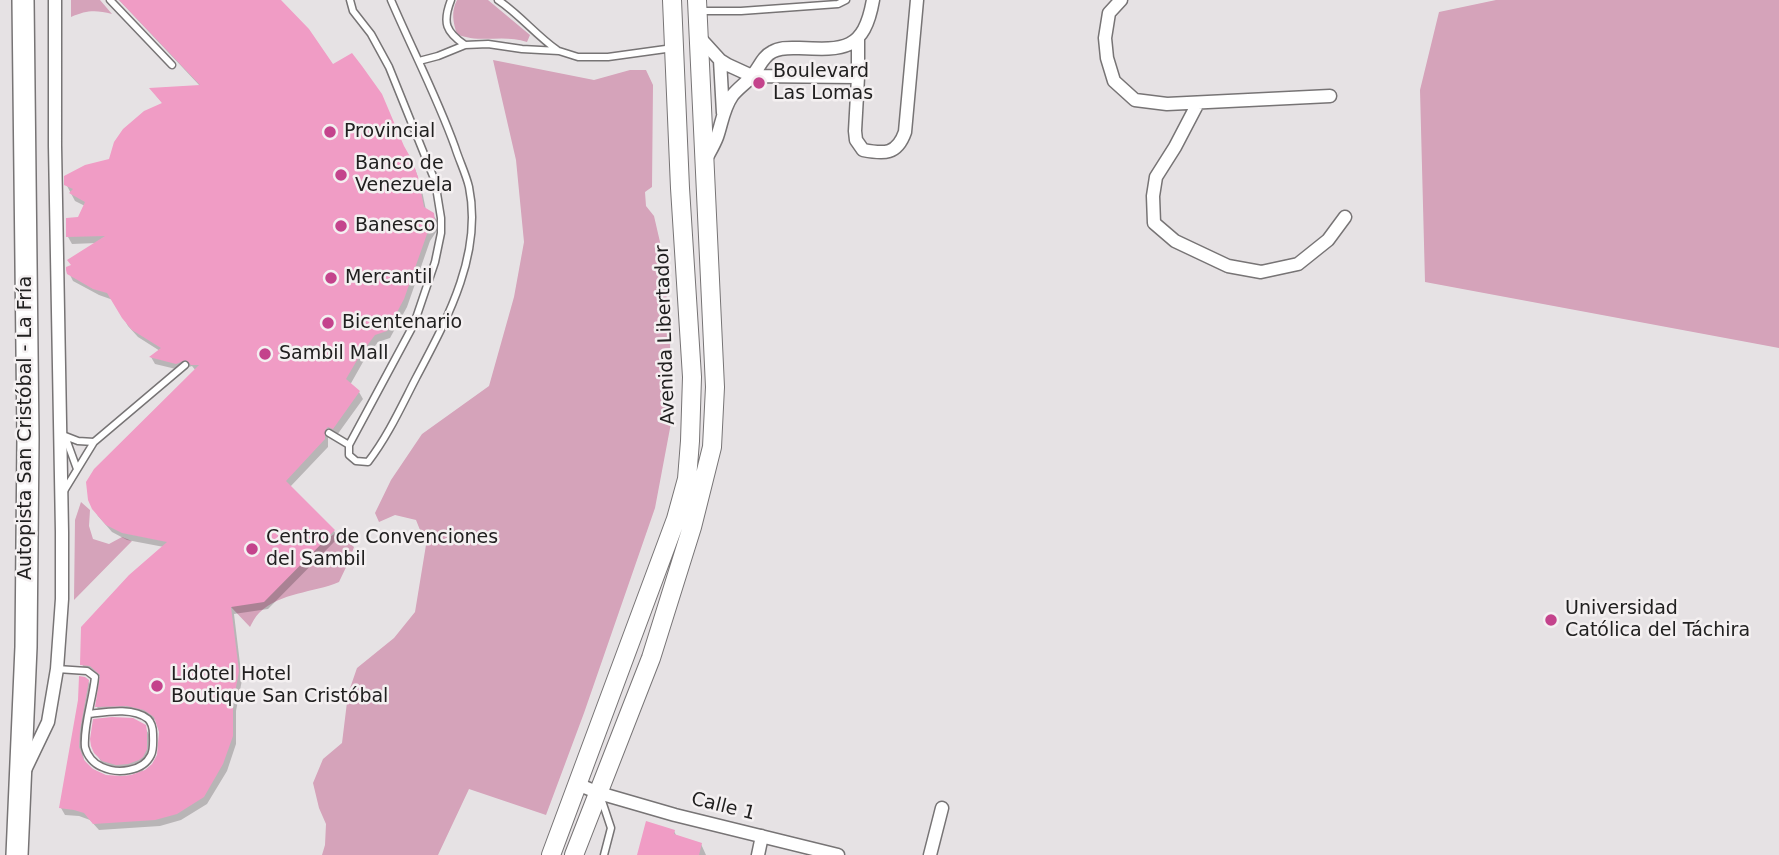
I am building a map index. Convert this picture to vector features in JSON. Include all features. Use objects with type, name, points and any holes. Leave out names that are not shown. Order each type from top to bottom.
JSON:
[{"type":"highway","name":"Autopista San Cristóbal - La Fría","points":[[17,855],[26,647],[29,438],[23,0]]},
{"type":"main road","name":"Avenida Libertador","points":[[551,855],[676,519],[687,480],[692,377],[672,0]]},
{"type":"main road","points":[[574,855],[651,658],[692,527],[712,447],[715,387],[698,6]]},
{"type":"street","points":[[21,780],[48,722],[57,669],[62,599],[55,0]]},
{"type":"street","points":[[705,162],[732,96],[766,57],[773,51],[786,48],[830,49],[846,45],[858,38],[870,20],[873,0]]},
{"type":"street","points":[[858,38],[856,141],[863,150],[886,153],[896,148],[905,132],[917,0]]},
{"type":"street","points":[[1121,0],[1110,13],[1105,38],[1107,58],[1114,81],[1135,100],[1167,104],[1330,96]]},
{"type":"street","points":[[700,38],[720,60],[752,76],[858,78]]},
{"type":"street","points":[[720,60],[723,113]]},
{"type":"street","points":[[1198,103],[1156,177],[1153,196],[1154,223],[1175,241],[1228,266],[1261,272],[1298,264],[1328,240],[1345,217]]},
{"type":"street","name":"Calle 1","points":[[577,785],[675,814],[838,855]]},
{"type":"street","points":[[930,855],[942,808]]},
{"type":"street","points":[[758,855],[762,836]]},
{"type":"lane","points":[[110,0],[172,65]]},
{"type":"lane","points":[[350,0],[353,11],[372,34],[395,80],[435,181],[442,218],[435,262],[414,324],[349,445],[349,454],[356,461],[368,462],[382,445],[441,332],[461,284],[470,240],[468,187],[444,119],[391,0]]},
{"type":"lane","points":[[451,0],[447,12],[447,28],[452,36],[465,45]]},
{"type":"lane","points":[[498,0],[559,51]]},
{"type":"lane","points":[[698,6],[741,11],[838,4],[846,0]]},
{"type":"lane","points":[[419,61],[465,45],[488,44],[559,51],[578,57],[608,57],[675,48]]},
{"type":"lane","points":[[62,495],[94,442],[185,365]]},
{"type":"lane","points":[[330,433],[349,445]]},
{"type":"lane","points":[[62,435],[78,441],[94,442]]},
{"type":"lane","points":[[62,435],[77,469]]},
{"type":"lane","points":[[57,669],[87,671],[95,677],[86,730],[85,750],[93,761],[104,768],[126,771],[140,766],[151,756],[153,728],[149,719],[120,712],[89,714]]},
{"type":"lane","points":[[599,793],[611,828],[604,855]]},
{"type":"shaded area","points":[[71,0],[100,0],[112,14],[91,11],[71,17]]},
{"type":"shaded area","points":[[457,0],[488,0],[530,35],[527,42],[457,34],[453,17]]},
{"type":"shaded area","points":[[1496,0],[1779,0],[1779,348],[1425,282],[1420,90],[1439,12]]},
{"type":"shaded area","points":[[493,60],[594,80],[630,70],[646,70],[653,85],[652,187],[645,192],[646,206],[654,216],[663,255],[670,336],[671,423],[655,508],[546,815],[469,789],[438,855],[322,855],[326,824],[313,783],[323,759],[342,743],[348,694],[357,668],[394,638],[415,612],[426,545],[416,520],[395,515],[379,522],[375,513],[391,480],[422,434],[489,386],[514,297],[524,242],[516,160]]},
{"type":"shaded area","points":[[81,502],[90,510],[89,526],[93,539],[109,544],[122,537],[132,541],[74,600],[75,520]]},
{"type":"shaded area","points":[[337,532],[354,547],[339,582],[277,601],[259,613],[250,627],[231,607]]},
{"type":"building","points":[[119,0],[281,0],[309,29],[333,64],[352,53],[382,94],[412,160],[424,207],[434,213],[435,221],[427,234],[404,299],[387,331],[375,335],[346,379],[360,391],[333,429],[328,427],[325,430],[325,439],[286,481],[335,530],[264,602],[231,607],[239,671],[233,703],[233,736],[223,764],[204,797],[177,814],[155,820],[93,824],[84,813],[59,808],[78,700],[79,676],[89,680],[79,747],[84,760],[93,769],[106,775],[122,776],[145,770],[157,755],[159,732],[154,717],[144,710],[127,706],[95,707],[100,675],[90,666],[80,665],[81,627],[129,575],[167,542],[122,533],[106,525],[92,509],[86,482],[94,469],[199,365],[191,365],[186,360],[176,364],[149,357],[161,348],[132,330],[107,293],[93,289],[67,274],[66,270],[66,267],[71,265],[67,260],[105,236],[66,237],[66,218],[78,217],[85,202],[69,193],[73,189],[64,185],[64,176],[85,165],[109,159],[114,142],[123,129],[144,111],[162,103],[149,88],[200,85]]},
{"type":"building","points":[[133,718],[146,725],[147,749],[139,760],[116,765],[102,761],[94,753],[90,739],[93,719]]},
{"type":"building","points":[[646,821],[675,830],[674,834],[702,843],[699,855],[637,855]]},
{"type":"place","name":"Boulevard Las Lomas","points":[[759,83]]},
{"type":"place","name":"Provincial","points":[[330,132]]},
{"type":"place","name":"Banco de Venezuela","points":[[341,175]]},
{"type":"place","name":"Banesco","points":[[341,226]]},
{"type":"place","name":"Mercantil","points":[[331,278]]},
{"type":"place","name":"Bicentenario","points":[[328,323]]},
{"type":"place","name":"Sambil Mall","points":[[265,354]]},
{"type":"place","name":"Centro de Convenciones del Sambil","points":[[252,549]]},
{"type":"place","name":"Universidad Católica del Táchira","points":[[1551,620]]},
{"type":"place","name":"Lidotel Hotel Boutique San Cristóbal","points":[[157,686]]}]
